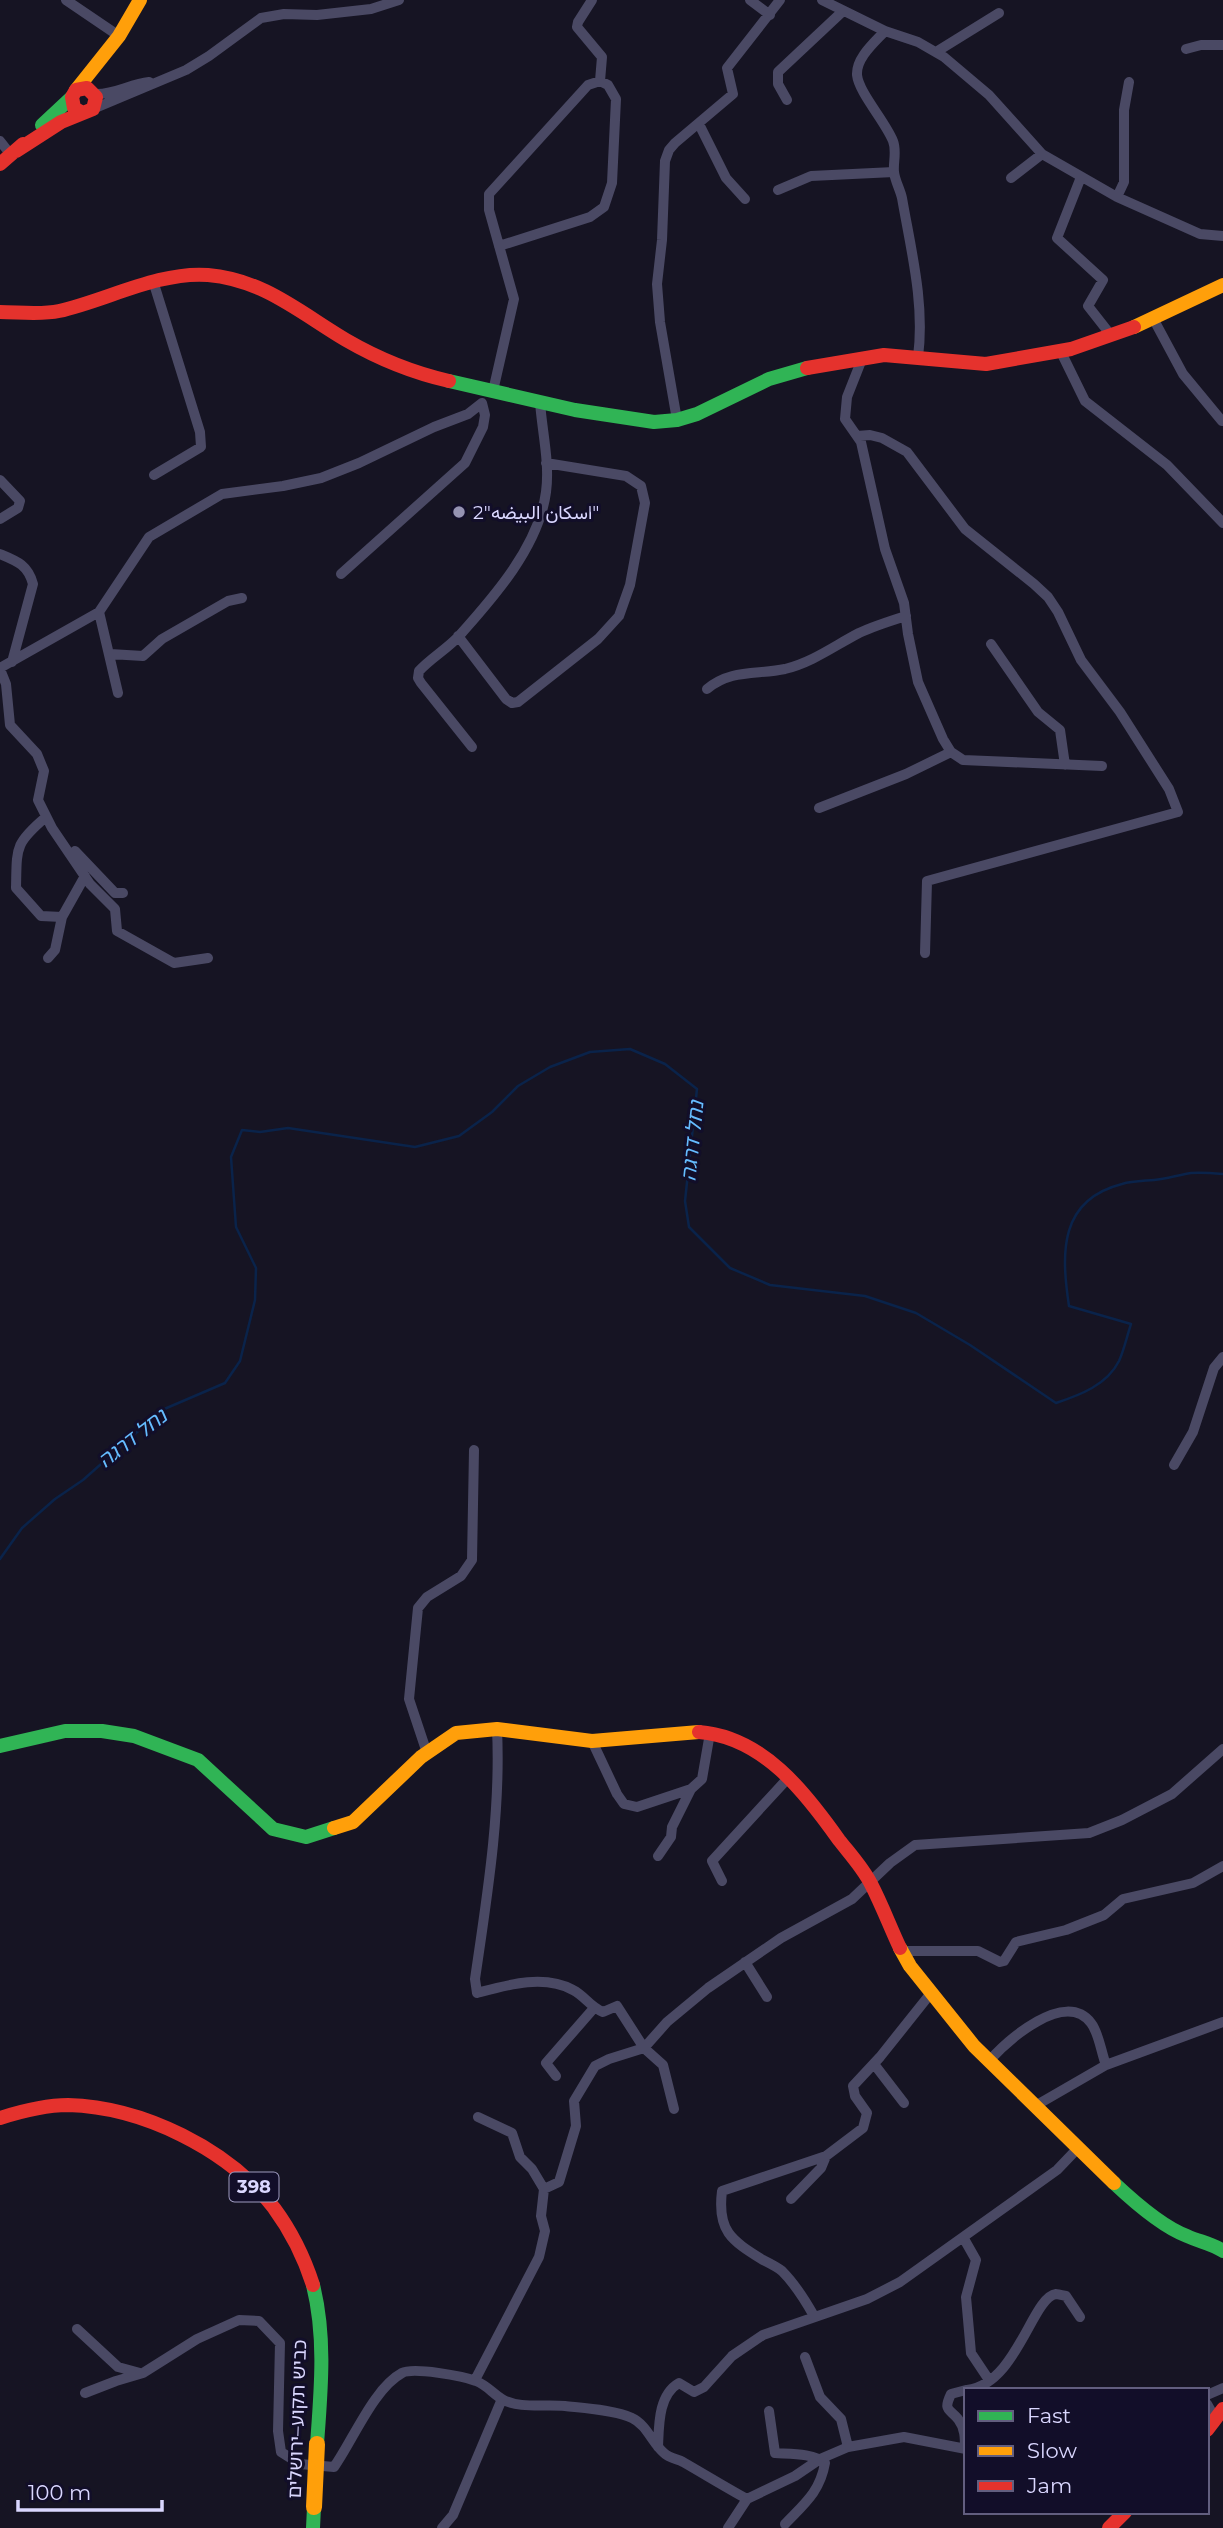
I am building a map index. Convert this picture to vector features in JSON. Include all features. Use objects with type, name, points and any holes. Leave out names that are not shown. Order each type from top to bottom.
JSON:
[{"type":"street","points":[[66,0],[119,36]]},
{"type":"street","points":[[0,141],[9,156],[85,99],[140,0]]},
{"type":"street","points":[[85,99],[139,90],[186,70],[261,18],[284,14],[317,15],[371,9],[399,0]]},
{"type":"street","points":[[592,0],[577,27],[603,57],[604,66],[600,80]]},
{"type":"street","points":[[750,0],[770,15]]},
{"type":"street","points":[[677,421],[660,322],[657,284],[662,240],[665,161],[675,143],[733,94],[727,68],[780,0]]},
{"type":"street","points":[[822,0],[885,32],[918,42],[936,52],[989,94],[1042,154],[1117,197],[1200,234],[1223,236]]},
{"type":"street","points":[[787,100],[778,84],[778,72],[843,11]]},
{"type":"street","points":[[936,52],[999,13]]},
{"type":"street","points":[[885,32],[858,65],[857,75],[860,86],[874,105],[894,143],[894,172],[901,194],[919,306],[921,331],[918,357]]},
{"type":"street","points":[[1186,48],[1223,45]]},
{"type":"street","points":[[494,391],[514,299],[488,198],[491,191],[588,85],[600,80]]},
{"type":"street","points":[[499,246],[590,216],[604,206],[612,183],[616,99],[608,85],[600,80]]},
{"type":"street","points":[[1117,197],[1124,182],[1124,110],[1129,82]]},
{"type":"street","points":[[699,124],[726,178],[745,200]]},
{"type":"street","points":[[1011,178],[1042,154]]},
{"type":"street","points":[[778,190],[811,176],[894,172]]},
{"type":"street","points":[[1082,177],[1057,238],[1103,281],[1088,306],[1110,334]]},
{"type":"street","points":[[0,312],[57,312],[110,293],[189,274],[236,280],[269,291],[317,323],[385,359],[444,382],[630,420],[677,421],[790,371],[901,355],[986,364],[1071,349],[1154,320],[1223,285]]},
{"type":"street","points":[[153,284],[200,432],[201,447],[154,475]]},
{"type":"street","points":[[1154,320],[1183,374],[1222,421]]},
{"type":"street","points":[[1060,351],[1085,401],[1167,465],[1223,523]]},
{"type":"street","points":[[862,359],[845,408],[848,426],[857,436],[863,451],[885,549],[900,590],[918,682],[935,724],[951,752],[963,760],[1102,766]]},
{"type":"street","points":[[472,747],[418,678],[419,671],[458,636],[514,567],[536,531],[547,492],[540,402]]},
{"type":"street","points":[[208,958],[174,963],[117,931],[115,909],[85,876],[52,828],[38,800],[44,771],[37,754],[10,725],[6,684],[0,668],[99,612],[149,537],[222,494],[321,478],[468,414],[482,403],[485,415],[483,427],[465,463],[341,574]]},
{"type":"street","points":[[857,436],[882,438],[907,452],[965,529],[1048,597],[1082,660],[1120,712],[1169,789],[1178,812],[927,881],[925,953]]},
{"type":"street","points":[[458,636],[506,699],[512,703],[518,702],[598,639],[619,616],[631,586],[645,503],[641,486],[626,476],[546,463]]},
{"type":"street","points":[[0,480],[20,501],[18,508],[0,519]]},
{"type":"street","points":[[0,554],[20,563],[30,572],[33,584],[12,662]]},
{"type":"street","points":[[110,654],[143,656],[162,639],[228,601],[242,598]]},
{"type":"street","points":[[99,612],[118,693]]},
{"type":"street","points":[[707,689],[725,677],[799,665],[829,652],[862,632],[906,616]]},
{"type":"street","points":[[991,644],[1038,712],[1060,730],[1065,765]]},
{"type":"street","points":[[819,808],[906,774],[951,752]]},
{"type":"street","points":[[47,817],[26,833],[21,842],[16,854],[16,888],[41,916],[62,917]]},
{"type":"street","points":[[52,828],[64,833],[79,857],[109,888],[116,894],[123,893]]},
{"type":"street","points":[[48,958],[55,950],[62,917],[85,876]]},
{"type":"street","points":[[1174,1465],[1193,1432],[1214,1368],[1223,1357]]},
{"type":"street","points":[[427,1753],[409,1699],[418,1608],[427,1597],[461,1576],[472,1560],[474,1450]]},
{"type":"street","points":[[497,1729],[494,1846],[475,1979],[477,1993],[516,1982],[562,1984],[581,1994],[593,2008],[603,2012],[617,2006],[644,2048],[663,2065],[674,2109]]},
{"type":"street","points":[[0,1746],[65,1731],[134,1735],[198,1760],[273,1829],[306,1837],[353,1822],[427,1753],[456,1733],[497,1729],[592,1741],[693,1731],[710,1732],[741,1742],[789,1777],[830,1827],[870,1882],[901,1951],[974,2046],[1134,2202],[1185,2236],[1213,2244],[1223,2251]]},
{"type":"street","points":[[658,1856],[671,1837],[672,1827],[691,1789],[702,1779],[710,1732]]},
{"type":"street","points":[[592,1741],[624,1804],[637,1807],[691,1789]]},
{"type":"street","points":[[544,2189],[559,2182],[576,2126],[574,2101],[595,2066],[644,2048],[667,2022],[708,1988],[790,1933],[852,1899],[905,1852],[922,1843],[1062,1837],[1089,1833],[1122,1820],[1172,1794],[1223,1749]]},
{"type":"street","points":[[722,1881],[712,1861],[789,1777]]},
{"type":"street","points":[[901,1951],[978,1951],[1000,1962],[1004,1961],[1016,1942],[1066,1930],[1104,1915],[1123,1899],[1193,1883],[1223,1866]]},
{"type":"street","points":[[745,1962],[768,1997]]},
{"type":"street","points":[[814,2316],[806,2301],[781,2270],[735,2241],[720,2217],[722,2191],[826,2156],[863,2128],[867,2113],[855,2096],[853,2086],[931,1993]]},
{"type":"street","points":[[556,2076],[546,2063],[593,2008]]},
{"type":"street","points":[[989,2061],[1017,2033],[1059,2012],[1072,2010],[1081,2013],[1093,2025],[1106,2065]]},
{"type":"street","points":[[1035,2106],[1106,2065],[1223,2022]]},
{"type":"street","points":[[874,2064],[904,2103]]},
{"type":"street","name":"כביש תקוע–ירושלים","points":[[0,2118],[67,2105],[111,2110],[149,2122],[198,2145],[233,2167],[266,2199],[293,2238],[313,2286],[323,2341],[313,2528]]},
{"type":"street","points":[[475,2380],[539,2257],[545,2231],[541,2216],[544,2189],[532,2169],[520,2157],[512,2133],[498,2124],[478,2117]]},
{"type":"street","points":[[658,2447],[664,2398],[673,2387],[679,2383],[694,2392],[704,2387],[732,2356],[762,2336],[867,2299],[900,2282],[1057,2170],[1077,2148]]},
{"type":"street","points":[[791,2199],[821,2168],[826,2156]]},
{"type":"street","points":[[963,2237],[976,2260],[966,2297],[971,2353],[989,2380]]},
{"type":"street","points":[[980,2388],[1007,2364],[1048,2297],[1056,2294],[1066,2296],[1080,2317]]},
{"type":"street","points":[[85,2393],[143,2373],[197,2339],[239,2320],[259,2321],[280,2343],[278,2431],[281,2452],[300,2465],[334,2467],[373,2403],[403,2372],[416,2371],[475,2380],[492,2389],[502,2399],[533,2406],[564,2406],[611,2411],[629,2416],[639,2422],[665,2455],[681,2461],[747,2499]]},
{"type":"street","points":[[77,2329],[118,2367],[143,2373]]},
{"type":"street","points":[[805,2357],[820,2397],[841,2419],[848,2447]]},
{"type":"street","points":[[964,2391],[951,2394],[946,2403],[948,2412],[958,2419],[964,2433]]},
{"type":"street","points":[[442,2528],[453,2515],[502,2399]]},
{"type":"street","points":[[1209,2409],[1215,2430]]},
{"type":"street","points":[[1215,2430],[1223,2409]]},
{"type":"street","points":[[769,2411],[775,2453],[820,2459],[825,2463],[822,2480],[810,2498],[785,2524]]},
{"type":"street","points":[[728,2528],[747,2499],[795,2476],[820,2459],[848,2447],[904,2437],[964,2449]]},
{"type":"street","points":[[1109,2528],[1123,2514]]},
{"type":"waterway","name":"נחל דרגה","points":[[0,1559],[22,1528],[55,1499],[83,1480],[162,1410],[225,1383],[240,1361],[255,1300],[256,1268],[236,1227],[231,1157],[242,1130],[260,1132],[288,1128],[415,1147],[459,1136],[492,1112],[518,1086],[550,1067],[590,1052],[630,1049],[665,1064],[697,1089],[685,1201],[689,1227],[730,1268],[770,1285],[865,1296],[916,1313],[970,1345],[1056,1403],[1083,1393],[1107,1377],[1119,1361],[1131,1324],[1069,1306],[1066,1248],[1075,1216],[1086,1202],[1101,1192],[1122,1184],[1191,1173],[1223,1174]]},
{"type":"traffic: fast","points":[[42,125],[72,97]]},
{"type":"traffic: fast","points":[[449,381],[575,410],[654,422],[677,420],[697,414],[769,379],[807,368]]},
{"type":"traffic: fast","points":[[0,1746],[65,1731],[102,1731],[134,1736],[198,1760],[273,1829],[306,1837],[334,1828]]},
{"type":"traffic: fast","points":[[1114,2183],[1158,2220],[1178,2232],[1223,2251]]},
{"type":"traffic: fast","points":[[313,2285],[321,2344],[317,2444]]},
{"type":"traffic: fast","points":[[313,2528],[314,2507]]},
{"type":"traffic: slow","points":[[76,90],[119,36],[140,0]]},
{"type":"traffic: slow","points":[[1134,327],[1223,285]]},
{"type":"traffic: slow","points":[[334,1828],[353,1822],[421,1757],[456,1733],[497,1729],[592,1741],[699,1732]]},
{"type":"traffic: slow","points":[[900,1948],[910,1966],[974,2046],[1114,2183]]},
{"type":"traffic: slow","points":[[314,2507],[317,2444]]},
{"type":"traffic: jam","points":[[16,151],[61,122],[93,109],[96,97],[87,88],[76,90],[72,97],[74,108],[81,112]]},
{"type":"traffic: jam","points":[[0,164],[23,144]]},
{"type":"traffic: jam","points":[[0,312],[59,311],[151,282],[189,275],[228,278],[264,290],[370,353],[449,381]]},
{"type":"traffic: jam","points":[[807,368],[884,355],[986,364],[1071,349],[1134,327]]},
{"type":"traffic: jam","points":[[699,1732],[722,1736],[743,1744],[762,1756],[797,1786],[864,1872],[900,1948]]},
{"type":"traffic: jam","points":[[0,2118],[51,2106],[68,2105],[125,2114],[182,2135],[233,2167],[274,2208],[306,2264],[313,2285]]},
{"type":"traffic: jam","points":[[1209,2427],[1223,2409]]},
{"type":"traffic: jam","points":[[1109,2528],[1123,2514]]},
{"type":"place","name":"اسكان البيضه\"2\"","points":[[459,512]]}]
